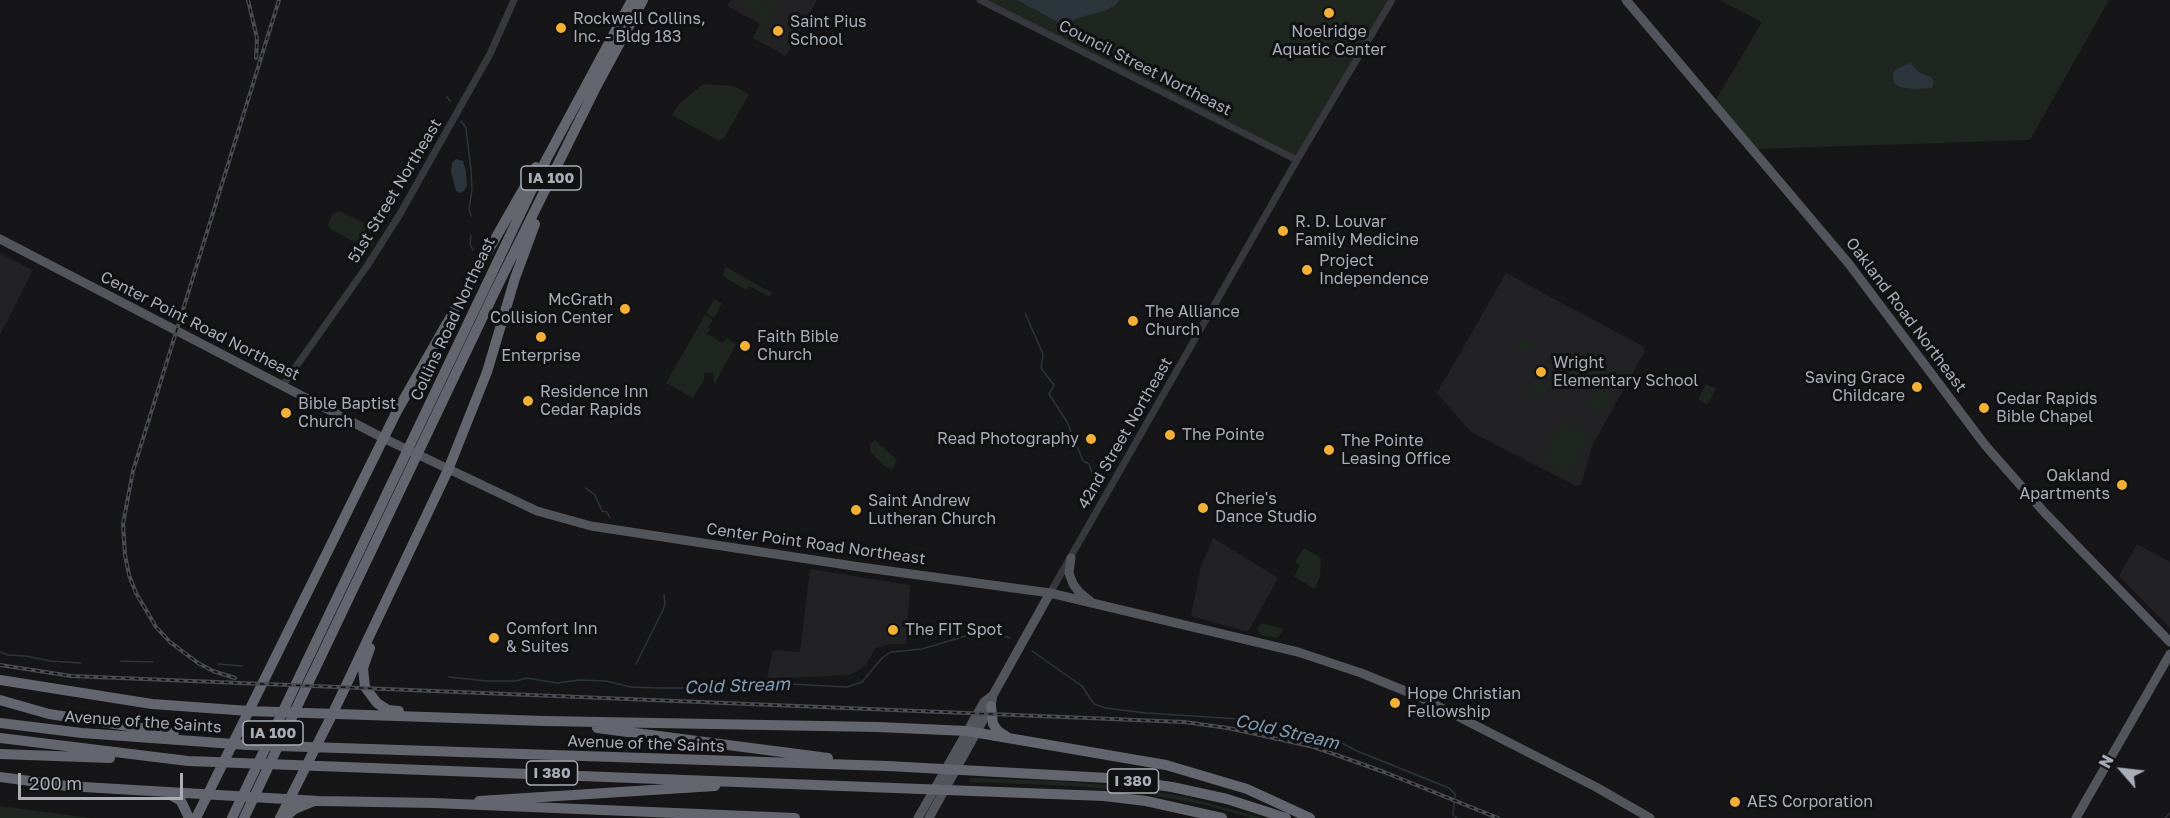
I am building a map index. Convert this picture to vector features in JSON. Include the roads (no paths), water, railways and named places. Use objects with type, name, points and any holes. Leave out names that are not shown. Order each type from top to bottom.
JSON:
[{"type":"highway","name":"Collins Road Northeast","points":[[239,816],[402,476],[567,119],[632,0]]},
{"type":"highway","name":"Collins Road Northeast","points":[[420,436],[596,87],[643,0]]},
{"type":"highway","points":[[280,818],[337,704],[358,668],[448,470],[487,372],[515,278],[532,231],[596,87]]},
{"type":"highway","points":[[196,818],[243,722],[248,705],[264,681],[397,411],[549,143],[567,119]]},
{"type":"highway","points":[[358,668],[365,687],[377,703],[388,710],[440,717]]},
{"type":"highway","points":[[0,680],[152,704],[227,709],[248,705],[332,715],[971,731],[1120,756],[1189,771],[1247,789],[1310,818]]},
{"type":"highway","points":[[0,700],[49,714],[155,731],[217,738],[248,745]]},
{"type":"highway","points":[[992,700],[992,719],[996,728],[1010,738]]},
{"type":"highway","points":[[544,721],[888,766]]},
{"type":"highway","name":"Avenue of the Saints","points":[[0,723],[82,733],[248,745],[888,766],[1108,778],[1154,783],[1227,799],[1286,818]]},
{"type":"highway","name":"Avenue of the Saints","points":[[0,738],[188,761],[1104,796],[1146,801],[1222,818]]},
{"type":"highway","points":[[0,754],[188,761]]},
{"type":"highway","points":[[0,777],[67,786],[148,791],[211,789],[319,801],[434,803],[795,818]]},
{"type":"highway","points":[[434,803],[767,783]]},
{"type":"highway","points":[[148,791],[177,798],[185,805],[189,818]]},
{"type":"highway","points":[[284,818],[295,809],[319,801]]},
{"type":"main road","name":"Oakland Road Northeast","points":[[1626,0],[1849,264],[1985,445],[2044,512],[2170,642]]},
{"type":"main road","name":"Center Point Road Northeast","points":[[0,239],[383,438],[528,508],[576,523],[860,567],[1050,593],[1298,652],[1399,687],[1542,759],[1650,818]]},
{"type":"main road","points":[[1071,558],[1069,573],[1073,584],[1092,603]]},
{"type":"main road","name":"42nd Street Northeast","points":[[918,818],[992,700],[1050,593]]},
{"type":"main road","points":[[2076,818],[2170,654]]},
{"type":"main road","name":"42nd Street Northeast","points":[[929,818],[971,731]]},
{"type":"street","name":"51st Street Northeast","points":[[283,385],[367,266],[400,214],[490,54],[514,0]]},
{"type":"street","name":"Council Street Northeast","points":[[980,0],[1297,160]]},
{"type":"street","name":"42nd Street Northeast","points":[[1050,593],[1297,160],[1392,0]]},
{"type":"waterway","points":[[447,97],[450,101]]},
{"type":"waterway","points":[[461,121],[466,128],[471,170],[472,190],[469,209],[471,216]]},
{"type":"waterway","points":[[471,235],[470,244],[473,250]]},
{"type":"waterway","points":[[1025,313],[1043,354],[1041,368],[1054,385],[1049,394],[1067,422],[1083,461],[1089,464],[1098,489]]},
{"type":"waterway","points":[[586,488],[595,495],[602,511],[607,512],[610,518]]},
{"type":"waterway","points":[[636,664],[663,610],[664,595]]},
{"type":"waterway","name":"Cold Stream","points":[[449,677],[486,681],[516,681],[527,678],[557,683],[579,680],[606,681],[631,687],[659,688],[774,688],[790,684],[847,687],[862,682],[882,658],[891,652],[922,649],[979,632],[990,632],[1010,638]]},
{"type":"waterway","name":"Cold Stream","points":[[1032,651],[1082,686],[1094,704],[1106,708],[1255,720],[1342,743],[1449,788],[1455,794],[1453,815],[1457,818]]},
{"type":"waterway","points":[[0,652],[50,661],[81,663]]},
{"type":"waterway","points":[[121,661],[153,662]]},
{"type":"waterway","points":[[218,664],[242,666]]},
{"type":"waterway","points":[[2165,818],[2170,813]]},
{"type":"railway","points":[[248,0],[257,38],[256,58]]},
{"type":"railway","points":[[235,678],[198,663],[170,642],[156,627],[136,593],[129,575],[123,524],[133,471],[279,0]]},
{"type":"railway","points":[[0,665],[71,676],[1184,722],[1228,728],[1314,747],[1384,772],[1498,818]]},
{"type":"place","name":"Noelridge Aquatic Center","points":[[1329,13]]},
{"type":"place","name":"Rockwell Collins, Inc. - Bldg 183","points":[[561,28]]},
{"type":"place","name":"Saint Pius School","points":[[778,31]]},
{"type":"place","name":"R. D. Louvar Family Medicine","points":[[1283,231]]},
{"type":"place","name":"Project Independence","points":[[1307,270]]},
{"type":"place","name":"McGrath Collision Center","points":[[625,309]]},
{"type":"place","name":"The Alliance Church","points":[[1133,321]]},
{"type":"place","name":"Enterprise","points":[[541,337]]},
{"type":"place","name":"Faith Bible Church","points":[[745,346]]},
{"type":"place","name":"Wright Elementary School","points":[[1541,372]]},
{"type":"place","name":"Saving Grace Childcare","points":[[1917,387]]},
{"type":"place","name":"Residence Inn Cedar Rapids","points":[[528,401]]},
{"type":"place","name":"Cedar Rapids Bible Chapel","points":[[1984,408]]},
{"type":"place","name":"Bible Baptist Church","points":[[286,413]]},
{"type":"place","name":"The Pointe","points":[[1170,435]]},
{"type":"place","name":"Read Photography","points":[[1091,439]]},
{"type":"place","name":"The Pointe Leasing Office","points":[[1329,450]]},
{"type":"place","name":"Oakland Apartments","points":[[2122,485]]},
{"type":"place","name":"Cherie's Dance Studio","points":[[1203,508]]},
{"type":"place","name":"Saint Andrew Lutheran Church","points":[[856,510]]},
{"type":"place","name":"The FIT Spot","points":[[893,630]]},
{"type":"place","name":"Comfort Inn & Suites","points":[[494,638]]},
{"type":"place","name":"Hope Christian Fellowship","points":[[1395,703]]},
{"type":"place","name":"AES Corporation","points":[[1735,802]]}]
